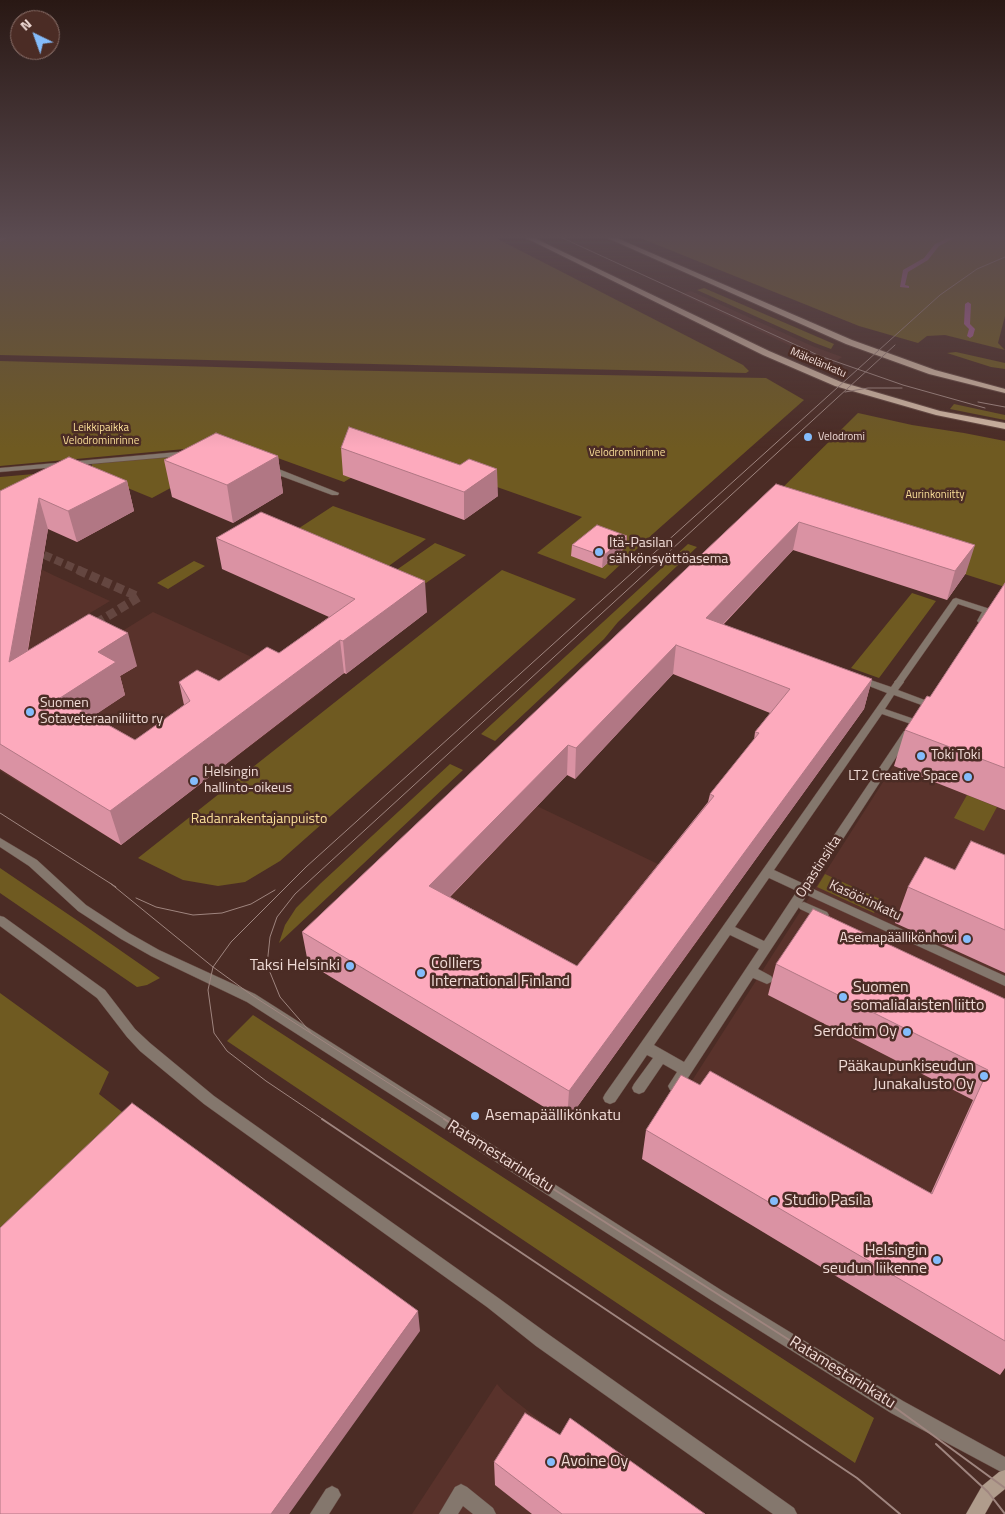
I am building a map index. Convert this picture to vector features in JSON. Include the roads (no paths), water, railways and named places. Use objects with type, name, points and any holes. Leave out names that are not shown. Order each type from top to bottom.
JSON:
[{"type":"main road","name":"Mäkelänkatu","points":[[671,307],[831,381],[900,403],[1005,426]]},
{"type":"main road","points":[[768,307],[849,342],[932,372],[1005,391]]},
{"type":"main road","points":[[976,1514],[988,1492],[1005,1478]]},
{"type":"street","points":[[0,470],[202,452]]},
{"type":"street","points":[[264,466],[335,493]]},
{"type":"street","points":[[610,1098],[956,601],[987,611],[981,629]]},
{"type":"street","points":[[848,675],[896,687]]},
{"type":"street","name":"Opastinsilta","points":[[670,1094],[766,947],[808,891],[929,699],[896,687]]},
{"type":"street","points":[[880,710],[914,722]]},
{"type":"street","name":"Ratamestarinkatu","points":[[0,842],[33,863],[82,908],[125,936],[155,953],[251,998],[716,1295],[897,1407],[1005,1466]]},
{"type":"street","name":"Kasöörinkatu","points":[[767,872],[1005,981]]},
{"type":"street","points":[[804,906],[830,919]]},
{"type":"street","points":[[0,920],[101,994],[131,1033],[145,1047],[209,1100],[492,1302],[542,1340],[788,1514]]},
{"type":"street","points":[[727,928],[766,947]]},
{"type":"street","points":[[751,971],[767,979]]},
{"type":"street","points":[[644,1047],[686,1070]]},
{"type":"street","points":[[639,1088],[660,1056]]},
{"type":"street","points":[[448,1514],[461,1493],[487,1514]]},
{"type":"street","points":[[319,1514],[332,1495]]},
{"type":"waterway","points":[[968,307],[967,324],[972,329],[970,336]]},
{"type":"tunnel","points":[[33,550],[81,571]]},
{"type":"tunnel","points":[[78,570],[139,597],[90,627]]},
{"type":"tram line","points":[[712,307],[820,356],[858,369]]},
{"type":"tram line","points":[[858,369],[927,307]]},
{"type":"tram line","points":[[866,372],[895,345]]},
{"type":"tram line","points":[[213,967],[231,942],[306,867],[858,369]]},
{"type":"tram line","points":[[858,369],[866,372]]},
{"type":"tram line","points":[[312,1034],[280,997],[267,965],[270,937],[277,917],[295,894],[866,372]]},
{"type":"tram line","points":[[866,372],[903,385],[985,408]]},
{"type":"tram line","points":[[845,392],[868,388],[902,388]]},
{"type":"tram line","points":[[978,402],[1005,407]]},
{"type":"tram line","points":[[0,813],[111,884]]},
{"type":"tram line","points":[[111,884],[116,887]]},
{"type":"tram line","points":[[111,884],[213,967]]},
{"type":"tram line","points":[[136,898],[156,907],[193,915],[222,913],[251,904],[275,890]]},
{"type":"tram line","points":[[213,967],[253,996],[312,1034]]},
{"type":"tram line","points":[[213,967],[208,990],[214,1033],[227,1051],[266,1081],[324,1120]]},
{"type":"tram line","points":[[312,1034],[446,1120]]},
{"type":"tram line","points":[[322,1119],[857,1478],[900,1514]]},
{"type":"tram line","points":[[444,1119],[897,1409],[1005,1488]]},
{"type":"tram line","points":[[936,1444],[988,1492],[1005,1514]]},
{"type":"place","name":"Velodromi","points":[[808,437]]},
{"type":"place","name":"Itä-Pasilan sähkönsyöttöasema","points":[[599,552]]},
{"type":"place","name":"Suomen Sotaveteraaniliitto ry","points":[[30,712]]},
{"type":"place","name":"Toki Toki","points":[[921,756]]},
{"type":"place","name":"LT2 Creative Space","points":[[968,777]]},
{"type":"place","name":"Helsingin hallinto-oikeus","points":[[194,781]]},
{"type":"place","name":"Asemapäällikönhovi","points":[[967,939]]},
{"type":"place","name":"Taksi Helsinki","points":[[350,966]]},
{"type":"place","name":"Colliers International Finland","points":[[421,973]]},
{"type":"place","name":"Suomen somalialaisten liitto","points":[[843,997]]},
{"type":"place","name":"Serdotim Oy","points":[[907,1032]]},
{"type":"place","name":"Pääkaupunkiseudun Junakalusto Oy","points":[[984,1076]]},
{"type":"place","name":"Asemapäällikönkatu","points":[[475,1116]]},
{"type":"place","name":"Studio Pasila","points":[[774,1201]]},
{"type":"place","name":"Helsingin seudun liikenne","points":[[937,1260]]},
{"type":"place","name":"Avoine Oy","points":[[551,1462]]},
{"type":"park label","name":"Leikkipaikka Velodrominrinne","points":[[101,434]]},
{"type":"park label","name":"Velodrominrinne","points":[[627,453]]},
{"type":"park label","name":"Aurinkoniitty","points":[[935,495]]},
{"type":"park label","name":"Radanrakentajanpuisto","points":[[259,820]]}]
